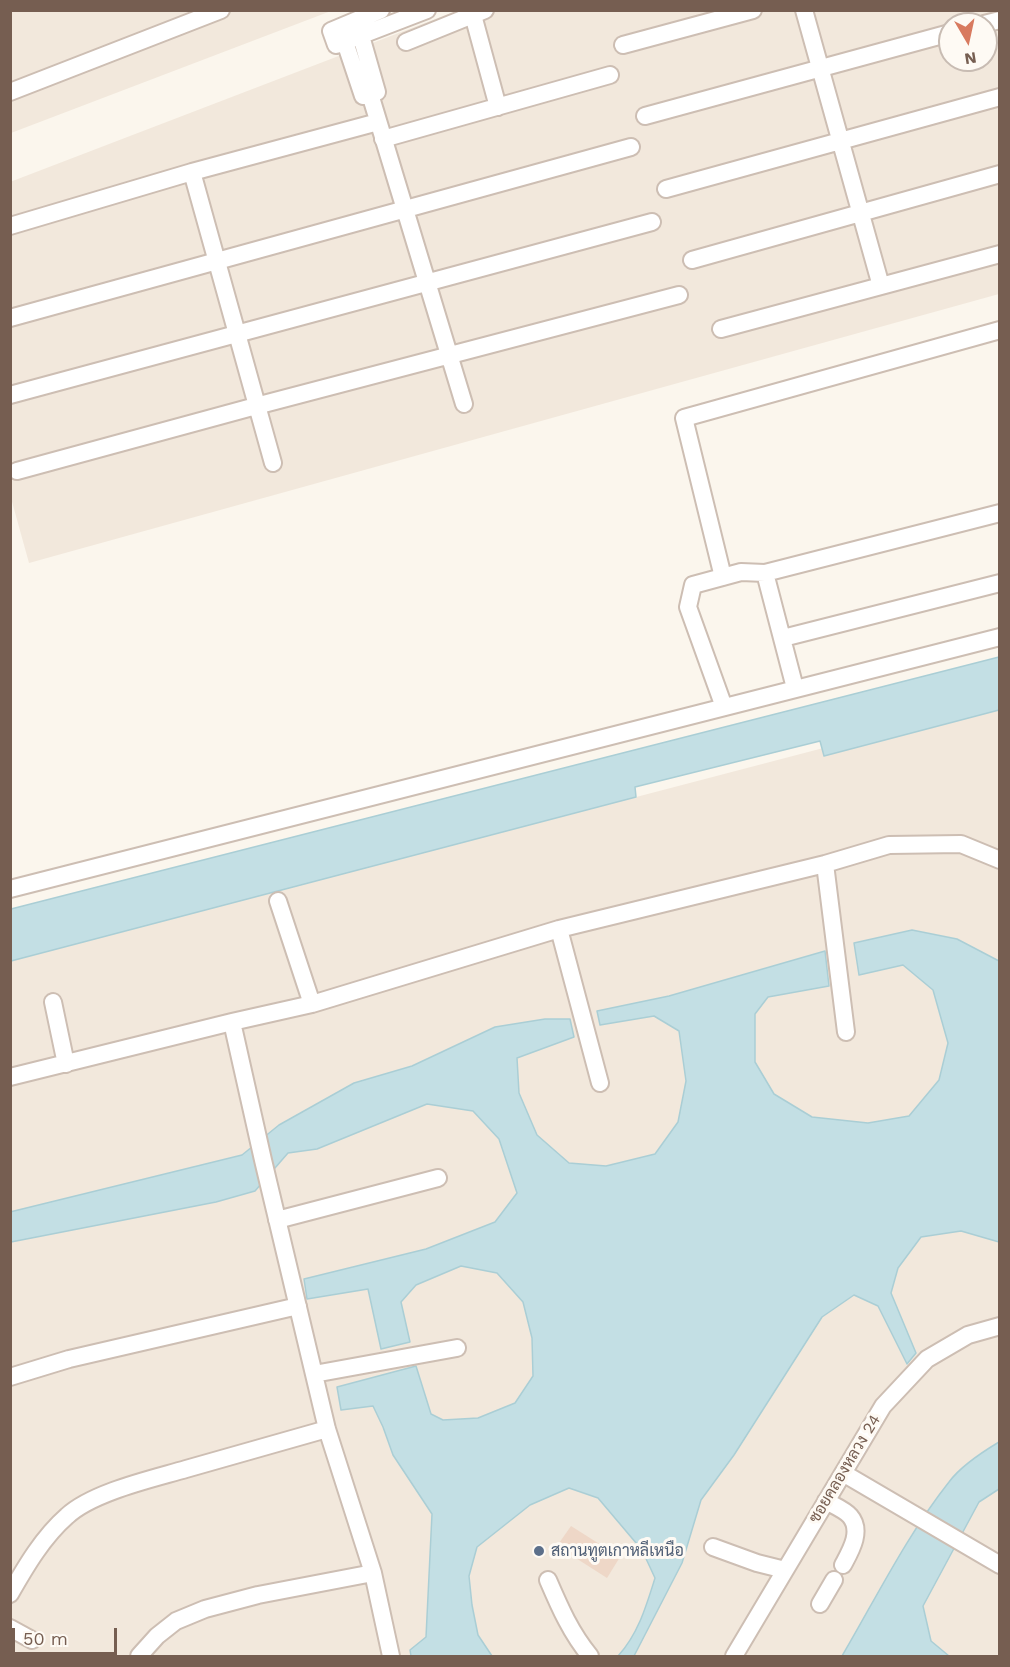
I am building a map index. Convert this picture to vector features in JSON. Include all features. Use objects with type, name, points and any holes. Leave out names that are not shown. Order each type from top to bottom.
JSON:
[{"type":"street","points":[[10,92],[221,10]]},
{"type":"street","points":[[381,10],[331,31],[336,45],[427,10]]},
{"type":"street","points":[[623,45],[753,10]]},
{"type":"street","points":[[804,10],[880,286]]},
{"type":"street","points":[[405,42],[479,13],[498,107]]},
{"type":"street","points":[[645,116],[938,36]]},
{"type":"street","points":[[353,39],[377,92],[370,94],[464,404]]},
{"type":"street","points":[[383,139],[610,75]]},
{"type":"street","points":[[666,189],[999,97]]},
{"type":"street","points":[[10,226],[192,172],[378,122]]},
{"type":"street","points":[[10,318],[217,263],[631,147]]},
{"type":"street","points":[[192,172],[273,463]]},
{"type":"street","points":[[692,260],[999,174]]},
{"type":"street","points":[[10,395],[652,222]]},
{"type":"street","points":[[721,329],[999,254]]},
{"type":"street","points":[[17,471],[680,295]]},
{"type":"street","points":[[723,577],[684,418],[999,330]]},
{"type":"street","points":[[724,707],[688,607],[693,585],[741,572],[765,573],[999,513]]},
{"type":"street","points":[[765,573],[795,688]]},
{"type":"street","points":[[783,638],[999,583]]},
{"type":"street","points":[[10,889],[999,637]]},
{"type":"street","points":[[10,1077],[312,1004],[559,929],[825,864],[890,845],[961,844],[999,860]]},
{"type":"street","points":[[825,864],[846,1032]]},
{"type":"street","points":[[278,901],[312,1004]]},
{"type":"street","points":[[559,929],[600,1083]]},
{"type":"street","points":[[53,1002],[66,1064]]},
{"type":"street","points":[[232,1022],[327,1429],[373,1573],[391,1656]]},
{"type":"street","points":[[277,1220],[438,1178]]},
{"type":"street","points":[[10,1377],[69,1359],[298,1306]]},
{"type":"street","name":"ซอยคลองหลวง 24","points":[[734,1656],[883,1406],[927,1359],[968,1335],[999,1326]]},
{"type":"street","points":[[314,1374],[457,1348]]},
{"type":"street","points":[[10,1594],[53,1530],[68,1514],[87,1504],[121,1488],[327,1429]]},
{"type":"street","points":[[843,1473],[999,1565]]},
{"type":"street","points":[[826,1501],[850,1516],[854,1526],[855,1537],[852,1548],[843,1565]]},
{"type":"street","points":[[713,1546],[757,1563],[785,1570]]},
{"type":"street","points":[[139,1656],[156,1636],[176,1621],[205,1609],[258,1595],[373,1573]]},
{"type":"street","points":[[548,1580],[563,1617],[576,1639],[590,1656]]},
{"type":"street","points":[[819,1604],[834,1580]]},
{"type":"street","points":[[10,1628],[32,1640]]},
{"type":"shaded area","points":[[11,11],[331,11],[11,133]]},
{"type":"shaded area","points":[[456,11],[999,11],[999,294],[29,563],[11,498],[10,182]]},
{"type":"shaded area","points":[[999,702],[999,1656],[11,1656],[10,961]]},
{"type":"water","points":[[999,657],[999,710],[824,756],[820,741],[635,787],[636,797],[11,961],[11,909]]},
{"type":"water","points":[[912,930],[957,939],[999,961],[999,1242],[961,1231],[921,1237],[898,1268],[891,1293],[916,1353],[907,1364],[878,1306],[854,1295],[822,1317],[734,1455],[701,1500],[682,1563],[634,1656],[618,1656],[636,1629],[645,1610],[655,1578],[642,1550],[598,1498],[569,1488],[530,1505],[477,1547],[469,1576],[472,1605],[478,1635],[492,1656],[411,1656],[410,1650],[426,1637],[432,1514],[393,1455],[373,1406],[341,1410],[337,1387],[416,1366],[431,1414],[443,1420],[478,1418],[515,1403],[533,1376],[532,1338],[523,1302],[497,1273],[461,1266],[416,1285],[401,1302],[410,1342],[381,1349],[368,1289],[307,1299],[304,1279],[426,1249],[495,1222],[517,1193],[499,1139],[473,1111],[427,1104],[317,1149],[288,1153],[255,1191],[216,1202],[11,1242],[10,1212],[242,1155],[279,1125],[354,1083],[412,1066],[495,1027],[545,1019],[570,1019],[574,1037],[517,1058],[519,1093],[537,1135],[569,1163],[606,1166],[655,1154],[678,1122],[686,1081],[679,1031],[654,1016],[600,1025],[597,1011],[669,996],[825,951],[829,986],[768,997],[755,1014],[755,1062],[774,1094],[812,1117],[868,1123],[909,1116],[939,1080],[948,1043],[933,990],[903,965],[859,975],[854,943]]},
{"type":"water","points":[[999,1442],[999,1489],[979,1502],[923,1606],[931,1641],[949,1656],[842,1656],[919,1523],[934,1502],[959,1471]]},
{"type":"building","points":[[571,1526],[620,1557],[607,1578],[557,1546]]},
{"type":"place","name":"สถานทูตเกาหลีเหนือ","points":[[539,1551]]}]
